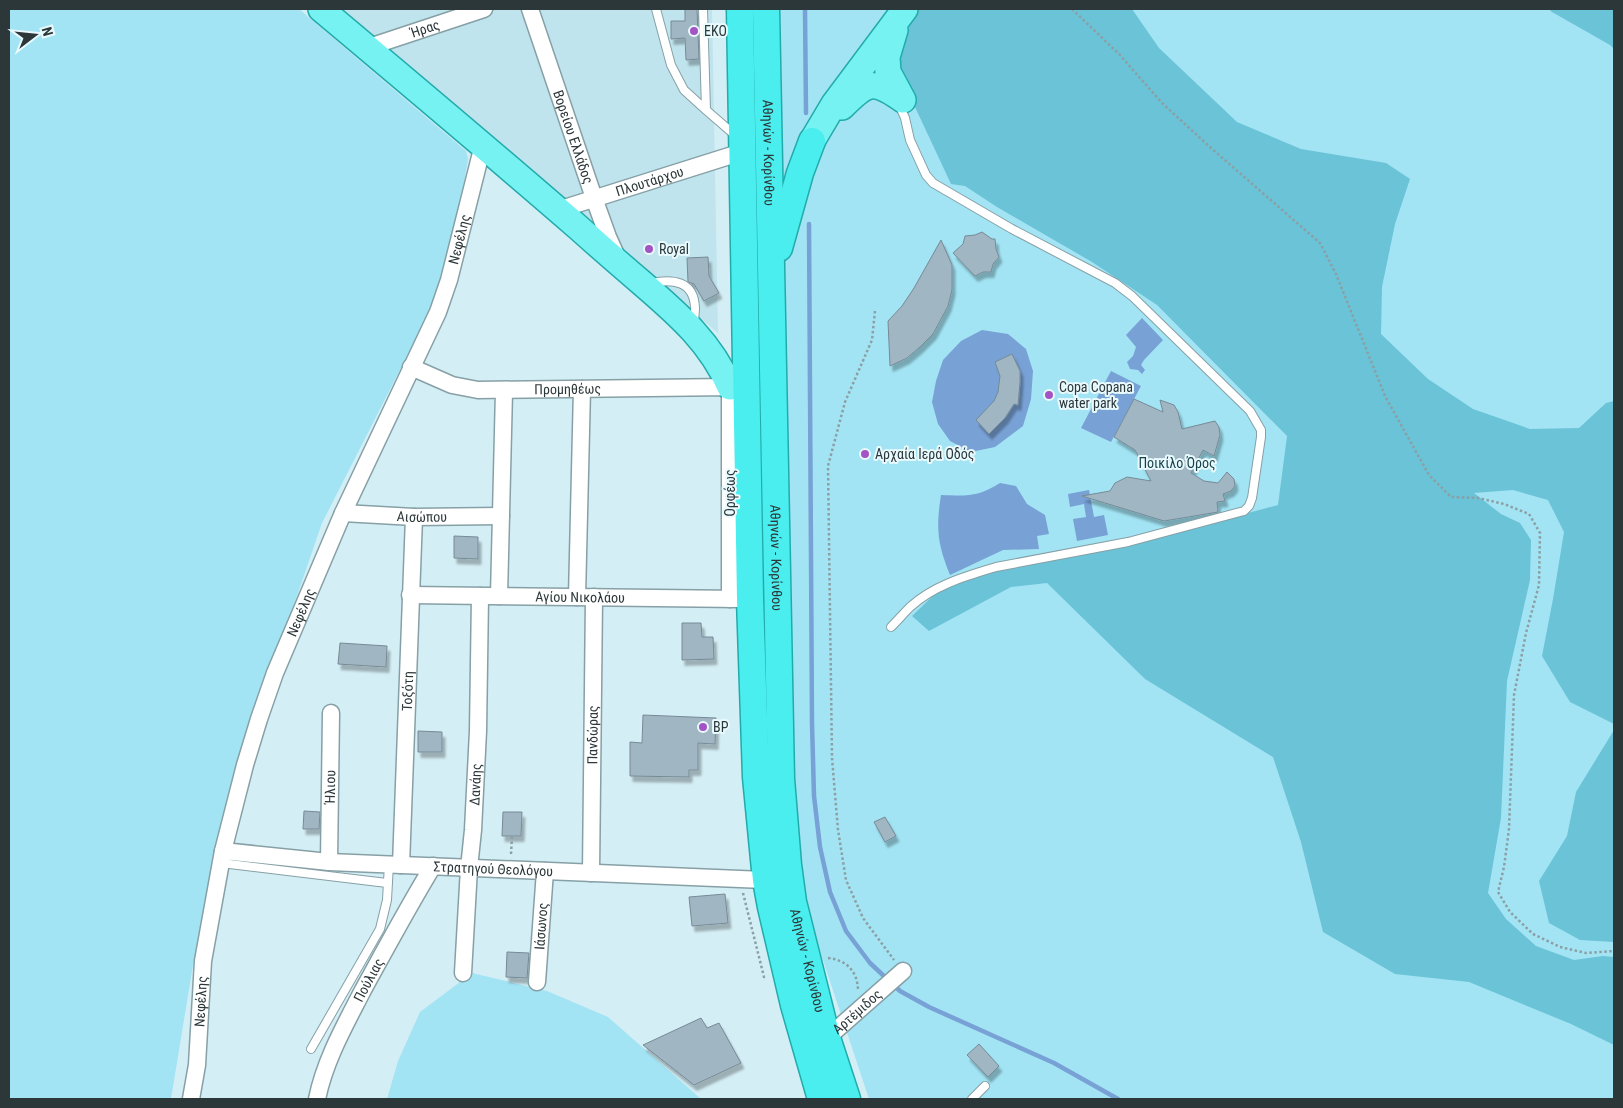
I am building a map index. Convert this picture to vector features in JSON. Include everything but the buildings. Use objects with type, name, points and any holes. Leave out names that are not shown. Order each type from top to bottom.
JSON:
[{"type":"highway","name":"Αθηνών - Κορίνθου","points":[[740,9],[748,512],[740,599],[760,827],[753,879],[794,1005],[821,1099]]},
{"type":"highway","name":"Αθηνών - Κορίνθου","points":[[766,9],[774,491],[784,825],[793,902],[827,1038],[843,1089]]},
{"type":"highway","points":[[771,273],[800,173],[812,142]]},
{"type":"highway","points":[[730,387],[748,512]]},
{"type":"highway","points":[[843,1089],[858,1099]]},
{"type":"main road","points":[[320,9],[483,145],[694,331],[712,352],[723,370],[730,387]]},
{"type":"main road","points":[[901,15],[887,65],[888,72],[903,100]]},
{"type":"main road","points":[[812,142],[842,93],[901,15]]},
{"type":"main road","points":[[812,142],[843,106],[865,88],[875,85],[880,86],[903,100]]},
{"type":"street","name":"Ήρας","points":[[366,48],[484,9]]},
{"type":"street","name":"Βορείου Ελλάδος","points":[[530,9],[608,237],[629,272]]},
{"type":"street","name":"Νεφέλης","points":[[191,1099],[197,1065],[202,961],[222,857],[245,765],[275,673],[343,513],[438,312],[449,280],[483,145]]},
{"type":"street","name":"Πλουτάρχου","points":[[558,210],[742,147]]},
{"type":"street","name":"Προμηθέως","points":[[411,367],[452,385],[478,390],[730,387]]},
{"type":"street","name":"Ορφέως","points":[[730,387],[740,599]]},
{"type":"street","points":[[577,597],[582,389]]},
{"type":"street","points":[[499,596],[504,391]]},
{"type":"street","name":"Αισώπου","points":[[343,513],[414,517],[501,516]]},
{"type":"street","name":"Τοξότη","points":[[395,865],[414,517]]},
{"type":"street","name":"Αγίου Νικολάου","points":[[410,595],[740,599]]},
{"type":"street","name":"Δανάης","points":[[462,974],[469,868],[474,830],[480,596]]},
{"type":"street","name":"Πανδώρας","points":[[591,873],[594,597]]},
{"type":"street","name":"Ήλιου","points":[[329,862],[331,713]]},
{"type":"street","name":"Στρατηγού Θεολόγου","points":[[222,857],[753,879]]},
{"type":"street","name":"Πούλιας","points":[[317,1099],[321,1082],[334,1049],[400,921],[433,866]]},
{"type":"street","name":"Ιάσωνος","points":[[537,982],[545,871]]},
{"type":"street","name":"Αρτέμιδος","points":[[827,1038],[903,971]]},
{"type":"lane","points":[[657,9],[671,64],[684,90],[742,147]]},
{"type":"lane","points":[[703,9],[706,110]]},
{"type":"lane","points":[[891,627],[911,606],[932,591],[975,573],[996,567],[1128,542],[1244,511],[1249,506],[1252,498],[1261,437],[1261,430],[1250,411],[1132,296],[1114,283],[1012,229],[926,176],[910,140],[901,109],[903,100]]},
{"type":"lane","points":[[222,857],[387,883]]},
{"type":"lane","points":[[312,1049],[380,929],[386,900],[387,883],[395,865]]},
{"type":"lane","points":[[972,1099],[985,1086]]},
{"type":"path","points":[[1072,9],[1119,54],[1162,103],[1320,243],[1336,274],[1385,396],[1428,475],[1451,498],[1478,498],[1504,504],[1529,514],[1540,533],[1539,585],[1526,633],[1514,695],[1509,829],[1504,867],[1498,892],[1510,912],[1533,934],[1560,947],[1586,953],[1614,950]]},
{"type":"path","points":[[875,310],[872,340],[845,402],[828,466],[832,758],[838,830],[846,880],[863,918],[903,971]]},
{"type":"path","points":[[753,879],[764,977],[768,976]]},
{"type":"path","points":[[825,959],[831,958],[841,961],[850,967],[855,976],[858,991],[855,1001],[848,1010],[850,1017]]},
{"type":"shaded area","points":[[334,9],[712,9],[718,333]]},
{"type":"shaded area","points":[[919,9],[1132,9],[1159,48],[1237,122],[1301,149],[1386,163],[1410,179],[1395,224],[1382,287],[1381,334],[1428,379],[1473,409],[1530,429],[1579,428],[1606,403],[1614,401],[1614,724],[1570,702],[1542,656],[1564,532],[1548,500],[1513,490],[1474,493],[1501,514],[1520,523],[1531,540],[1530,580],[1507,681],[1501,818],[1488,893],[1506,919],[1536,946],[1574,960],[1603,956],[1614,957],[1614,1045],[1571,1024],[1469,982],[1395,974],[1323,932],[1301,842],[1273,757],[1145,679],[1047,583],[1011,587],[929,631],[912,616],[940,589],[1020,561],[1129,545],[1278,505],[1287,436],[1157,305],[1092,262],[997,207],[965,186],[951,184],[893,60],[904,31]]},
{"type":"shaded area","points":[[1549,9],[1614,9],[1614,49],[1610,45]]},
{"type":"shaded area","points":[[1142,318],[1163,340],[1144,360],[1141,365],[1145,370],[1142,374],[1138,370],[1130,369],[1127,362],[1133,356],[1136,347],[1126,335]]},
{"type":"shaded area","points":[[982,330],[1008,334],[1026,349],[1033,371],[1031,399],[1023,426],[995,447],[971,452],[950,441],[938,424],[932,402],[943,360],[961,341]]},
{"type":"shaded area","points":[[1111,371],[1141,386],[1111,442],[1081,428]]},
{"type":"shaded area","points":[[1000,483],[1016,486],[1027,504],[1045,515],[1049,534],[1037,536],[1039,549],[1003,550],[950,575],[940,544],[938,517],[941,495],[972,495]]},
{"type":"shaded area","points":[[1089,490],[1094,517],[1104,515],[1108,535],[1077,541],[1073,519],[1086,517],[1084,504],[1070,507],[1068,494]]},
{"type":"shaded area","points":[[1614,730],[1614,942],[1580,940],[1549,923],[1539,881],[1567,836],[1576,792]]},
{"type":"green space","points":[[9,9],[299,9],[466,151],[468,159],[461,200],[433,305],[322,523],[240,762],[193,965],[171,1099],[9,1099]]},
{"type":"green space","name":"Ποικίλο Όρος","points":[[774,9],[1614,9],[1614,1099],[869,1099],[802,897],[737,481]]},
{"type":"green space","points":[[472,973],[547,991],[608,1017],[701,1099],[387,1099],[398,1061],[420,1012]]},
{"type":"waterway","points":[[805,9],[806,113]]},
{"type":"waterway","points":[[809,224],[814,796],[820,847],[830,892],[846,931],[870,963],[900,991],[929,1007],[1054,1063],[1118,1099]]},
{"type":"place","name":"EKO","points":[[694,31]]},
{"type":"place","name":"Royal","points":[[649,249]]},
{"type":"place","name":"Copa Copana water park","points":[[1049,395]]},
{"type":"place","name":"Αρχαία Ιερά Οδός","points":[[865,454]]},
{"type":"place","name":"BP","points":[[703,727]]}]
